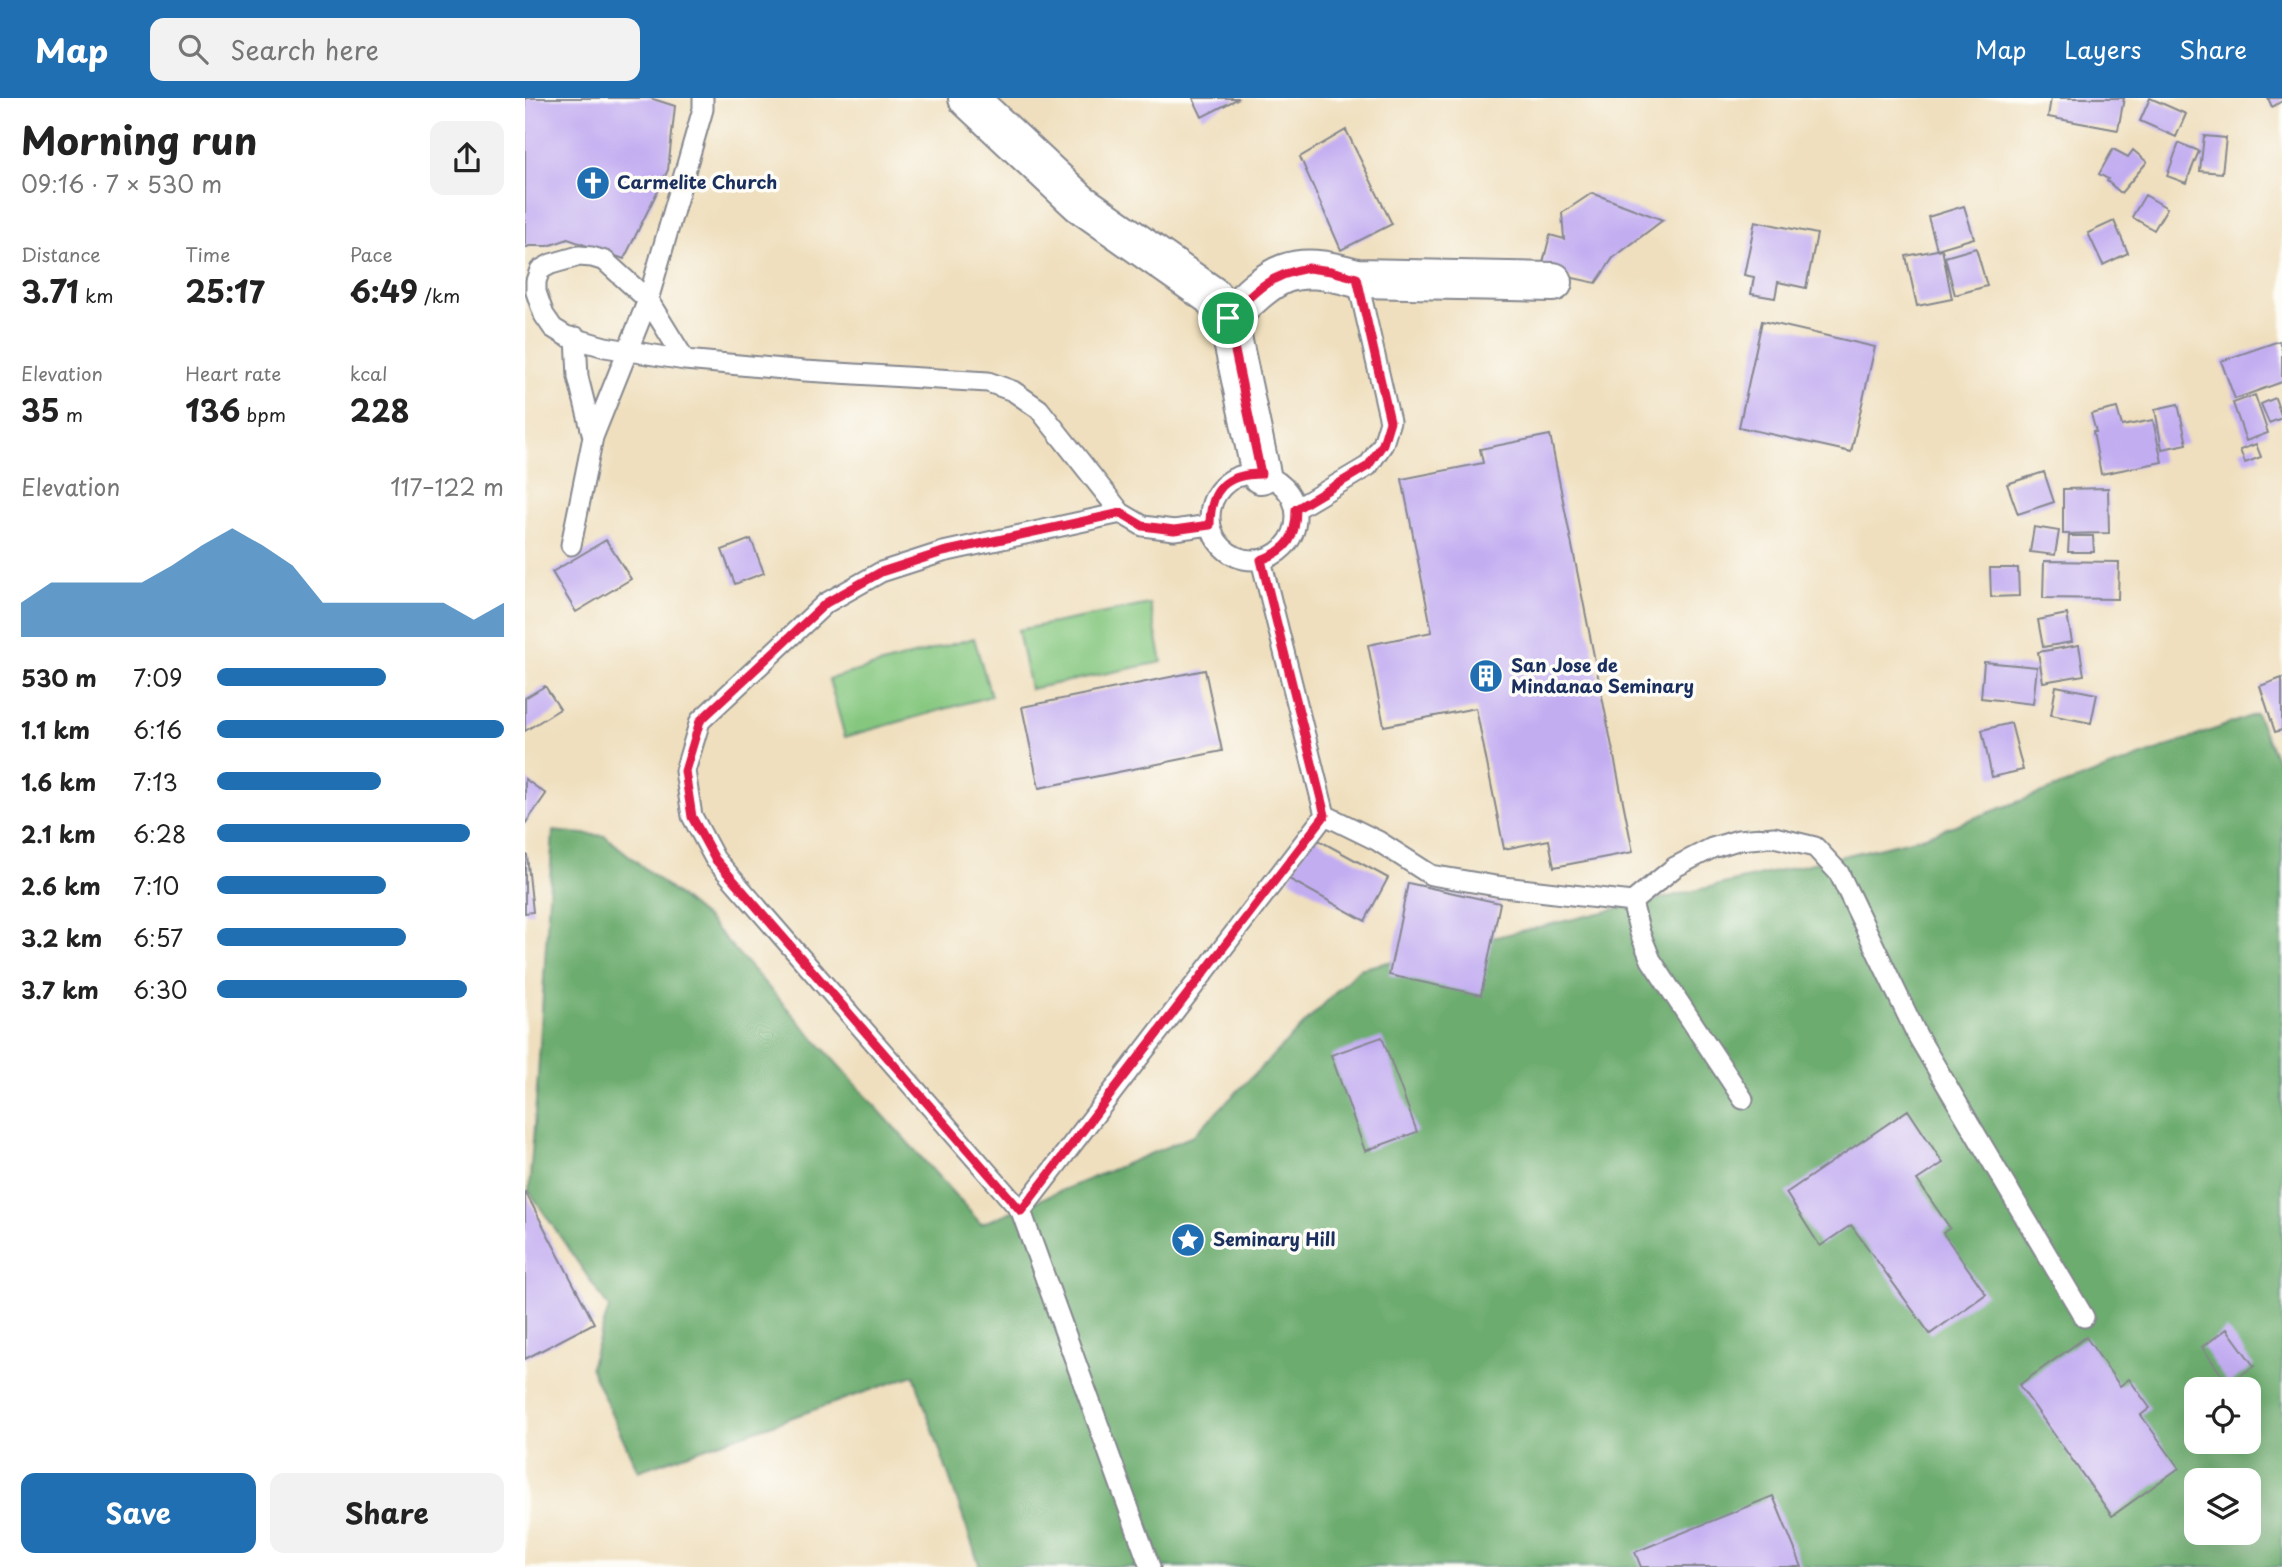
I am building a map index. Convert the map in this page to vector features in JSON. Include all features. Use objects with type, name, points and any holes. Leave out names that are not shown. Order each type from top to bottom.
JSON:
[{"type":"street","points":[[968,98],[1080,203],[1212,296],[1228,318],[1261,474]]},
{"type":"street","points":[[1228,318],[1254,292],[1287,272],[1308,268],[1357,278],[1553,282]]},
{"type":"lane","points":[[571,545],[593,437],[648,300],[703,109],[702,98]]},
{"type":"lane","points":[[685,359],[648,300],[605,261],[579,256],[540,270],[536,292],[544,315],[559,333],[628,352],[685,359],[805,371],[988,382],[1013,391],[1039,409],[1121,513],[1143,526],[1174,530],[1210,525]]},
{"type":"lane","points":[[1296,509],[1368,466],[1383,444],[1390,421],[1357,278]]},
{"type":"lane","points":[[576,337],[578,377],[593,437]]},
{"type":"lane","points":[[1245,474],[1261,474],[1278,481],[1290,493],[1296,509],[1296,526],[1289,542],[1277,554],[1261,560],[1244,560],[1228,553],[1216,541],[1210,525],[1210,508],[1217,492],[1229,480],[1245,474]]},
{"type":"lane","points":[[1121,513],[943,552],[881,572],[826,603],[700,721],[685,771],[692,817],[715,859],[1021,1211],[1150,1567]]},
{"type":"lane","points":[[1261,560],[1325,815],[1378,841],[1431,875],[1496,886],[1632,902],[1675,867],[1712,848],[1738,840],[1774,837],[1815,847],[1839,873],[1917,1035],[2084,1317]]},
{"type":"lane","points":[[1021,1211],[1325,815]]},
{"type":"lane","points":[[1632,902],[1651,960],[1743,1099]]},
{"type":"green space","points":[[1150,604],[1162,662],[1030,689],[1018,630]]},
{"type":"green space","points":[[974,638],[991,696],[845,737],[829,679]]},
{"type":"green space","points":[[2256,714],[2282,772],[2282,1567],[980,1567],[914,1375],[638,1471],[590,1367],[609,1308],[529,1191],[553,831],[605,836],[708,920],[981,1224],[1193,1136],[1359,969],[1920,838]]},
{"type":"building","name":"Carmelite Church","points":[[525,98],[650,98],[675,106],[668,170],[624,259],[568,239],[548,246],[525,248]]},
{"type":"building","points":[[1193,98],[1239,98],[1202,117]]},
{"type":"building","points":[[2051,98],[2124,98],[2118,130],[2048,117]]},
{"type":"building","points":[[2150,98],[2186,114],[2176,137],[2140,121]]},
{"type":"building","points":[[2268,98],[2282,98],[2282,101],[2272,107]]},
{"type":"building","points":[[1346,130],[1392,224],[1341,250],[1300,157]]},
{"type":"building","points":[[2204,136],[2226,138],[2222,173],[2200,171]]},
{"type":"building","points":[[2179,143],[2199,151],[2186,183],[2167,176]]},
{"type":"building","points":[[2113,149],[2128,157],[2133,150],[2147,162],[2121,193],[2099,174]]},
{"type":"building","points":[[1592,193],[1663,220],[1613,258],[1596,283],[1541,271],[1550,235],[1564,239],[1562,213]]},
{"type":"building","points":[[2145,195],[2167,208],[2154,230],[2132,217]]},
{"type":"building","points":[[1964,206],[1974,238],[1937,249],[1928,217]]},
{"type":"building","points":[[1755,221],[1817,234],[1806,288],[1778,282],[1775,298],[1751,294],[1754,277],[1744,275]]},
{"type":"building","points":[[2114,221],[2128,253],[2103,265],[2088,233]]},
{"type":"building","points":[[1976,248],[1987,286],[1955,295],[1945,257]]},
{"type":"building","points":[[1942,249],[1952,299],[1917,306],[1906,256]]},
{"type":"building","points":[[1762,321],[1875,347],[1851,452],[1739,427]]},
{"type":"building","points":[[2279,341],[2282,350],[2282,382],[2235,399],[2221,361]]},
{"type":"building","points":[[2255,395],[2268,433],[2246,441],[2233,403]]},
{"type":"building","points":[[2275,398],[2282,418],[2269,423],[2261,404]]},
{"type":"building","points":[[2178,404],[2187,444],[2162,449],[2155,409]]},
{"type":"building","points":[[2117,408],[2122,426],[2153,420],[2162,462],[2101,474],[2091,414]]},
{"type":"building","name":"San Jose de Mindanao Seminary","points":[[1550,435],[1633,852],[1554,867],[1549,840],[1504,849],[1476,708],[1384,726],[1368,645],[1432,632],[1402,479],[1483,463],[1480,449]]},
{"type":"building","points":[[2256,444],[2261,457],[2245,463],[2240,450]]},
{"type":"building","points":[[2044,472],[2054,502],[2018,514],[2007,484]]},
{"type":"building","points":[[2108,488],[2109,533],[2063,534],[2063,489]]},
{"type":"building","points":[[2034,527],[2059,531],[2055,555],[2030,552]]},
{"type":"building","points":[[2069,536],[2093,536],[2094,552],[2068,552]]},
{"type":"building","points":[[751,539],[764,573],[735,584],[722,550]]},
{"type":"building","points":[[606,540],[631,579],[576,612],[552,572]]},
{"type":"building","points":[[2044,561],[2119,562],[2118,599],[2043,598]]},
{"type":"building","points":[[1990,568],[2018,568],[2019,596],[1991,597]]},
{"type":"building","points":[[2067,614],[2072,642],[2043,647],[2038,620]]},
{"type":"building","points":[[2079,645],[2084,675],[2043,682],[2038,652]]},
{"type":"building","points":[[1984,662],[2037,667],[2033,704],[1981,698]]},
{"type":"building","points":[[1205,670],[1222,751],[1039,788],[1022,707]]},
{"type":"building","points":[[2282,678],[2282,730],[2275,732],[2260,686]]},
{"type":"building","points":[[545,686],[560,709],[525,731],[525,698]]},
{"type":"building","points":[[2056,686],[2097,694],[2091,723],[2051,715]]},
{"type":"building","points":[[2011,723],[2023,770],[1992,777],[1982,730]]},
{"type":"building","points":[[525,779],[546,794],[525,824]]},
{"type":"building","points":[[1311,836],[1388,878],[1365,921],[1289,879]]},
{"type":"building","points":[[525,855],[533,912],[525,913]]},
{"type":"building","points":[[1408,883],[1500,903],[1481,995],[1389,975]]},
{"type":"building","points":[[1382,1037],[1417,1132],[1365,1151],[1331,1055]]},
{"type":"building","points":[[1908,1110],[1943,1163],[1917,1180],[1950,1228],[1943,1233],[1986,1294],[1930,1334],[1851,1225],[1820,1246],[1786,1193]]},
{"type":"building","points":[[525,1191],[594,1323],[525,1359]]},
{"type":"building","points":[[2227,1329],[2254,1366],[2238,1377],[2223,1377],[2202,1347]]},
{"type":"building","points":[[2086,1337],[2120,1386],[2129,1379],[2150,1408],[2141,1415],[2179,1468],[2112,1516],[2019,1385]]},
{"type":"building","points":[[1773,1496],[1802,1567],[1641,1567],[1635,1552]]},
{"type":"place","name":"Carmelite Church","points":[[593,183]]},
{"type":"place","name":"San Jose de Mindanao Seminary","points":[[1486,676]]},
{"type":"place","name":"Seminary Hill","points":[[1188,1240]]},
{"type":"route","points":[[1308,268],[1357,278],[1390,421],[1383,444],[1368,466],[1296,509],[1296,526],[1289,542],[1277,554],[1261,560],[1325,815],[1021,1211],[715,859],[692,817],[685,771],[700,721],[826,603],[881,572],[943,552],[1121,513],[1143,526],[1174,530],[1210,525],[1210,508],[1217,492],[1229,480],[1245,474],[1261,474],[1228,318],[1254,292],[1271,279],[1287,272],[1308,268]]}]
